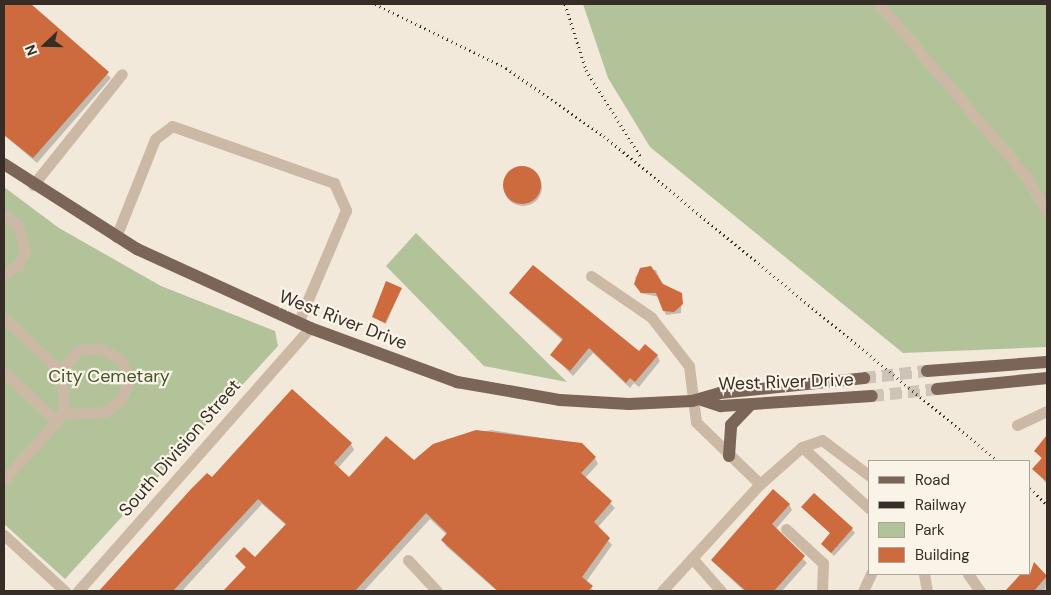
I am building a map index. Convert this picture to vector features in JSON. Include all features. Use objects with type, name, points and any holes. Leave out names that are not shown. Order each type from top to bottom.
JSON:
[{"type":"main road","name":"West River Drive","points":[[4,164],[33,185],[116,237],[304,325],[457,382],[591,403],[697,401],[721,406],[872,396]]},
{"type":"main road","points":[[927,371],[1047,362]]},
{"type":"main road","name":"West River Drive","points":[[697,401],[720,393],[864,378]]},
{"type":"main road","points":[[937,389],[1047,378]]},
{"type":"main road","points":[[729,456],[731,425],[751,404]]},
{"type":"street","points":[[878,4],[1026,176],[1047,213]]},
{"type":"street","points":[[33,185],[122,74]]},
{"type":"street","name":"South Division Street","points":[[78,591],[304,325],[346,210],[334,183],[172,126],[155,139],[116,237]]},
{"type":"street","points":[[4,215],[18,225],[25,252],[18,266],[4,274]]},
{"type":"street","points":[[591,276],[651,318],[689,366],[697,401],[696,422],[760,484]]},
{"type":"street","points":[[4,318],[58,372],[59,417],[4,480]]},
{"type":"street","points":[[4,372],[59,417],[105,412],[120,401],[129,381],[121,360],[100,348],[80,350],[58,372]]},
{"type":"street","points":[[1017,425],[1047,411]]},
{"type":"street","points":[[662,591],[760,484],[802,447],[822,440],[868,474]]},
{"type":"street","points":[[802,447],[868,507]]},
{"type":"street","points":[[786,529],[823,563],[822,591]]},
{"type":"street","points":[[4,535],[65,591]]},
{"type":"street","points":[[692,558],[721,591]]},
{"type":"street","points":[[408,560],[437,591]]},
{"type":"street","points":[[863,591],[871,575]]},
{"type":"street","points":[[924,575],[928,591]]},
{"type":"street","points":[[969,575],[980,591]]},
{"type":"green space","points":[[583,4],[1047,4],[1047,347],[903,353],[650,147],[608,78]]},
{"type":"green space","name":"City Cemetary","points":[[4,187],[59,228],[161,286],[275,331],[278,346],[65,579],[4,524]]},
{"type":"green space","points":[[416,233],[567,382],[484,366],[386,266]]},
{"type":"building","points":[[4,4],[31,4],[109,72],[33,158],[4,135]]},
{"type":"building","points":[[522,166],[535,172],[541,185],[535,198],[522,204],[509,198],[503,185],[509,172]]},
{"type":"building","points":[[533,265],[639,351],[645,344],[658,355],[635,382],[630,378],[626,383],[589,348],[570,371],[550,355],[563,339],[509,293]]},
{"type":"building","points":[[651,266],[663,284],[682,293],[683,304],[674,312],[663,311],[656,293],[641,293],[634,284],[640,268]]},
{"type":"building","points":[[386,281],[402,288],[385,323],[372,317]]},
{"type":"building","points":[[292,389],[352,443],[334,463],[349,477],[386,436],[414,460],[433,444],[476,430],[582,443],[596,457],[581,473],[612,501],[594,522],[610,538],[582,577],[593,586],[588,591],[498,591],[441,540],[447,533],[426,513],[355,591],[223,591],[246,567],[235,556],[244,547],[255,557],[286,524],[258,499],[173,591],[99,591],[192,488],[207,473],[212,477]]},
{"type":"building","points":[[1047,435],[1047,482],[1032,469],[1042,458],[1034,451]]},
{"type":"building","points":[[773,489],[790,504],[772,524],[805,556],[774,591],[746,591],[711,560]]},
{"type":"building","points":[[814,493],[853,528],[831,553],[821,544],[830,533],[801,507]]},
{"type":"building","points":[[1034,562],[1047,576],[1034,591],[1005,591],[1020,575],[1031,575]]},
{"type":"tunnel","points":[[864,378],[927,371]]},
{"type":"tunnel","points":[[872,396],[937,389]]},
{"type":"railway","points":[[375,4],[506,68],[604,136],[997,460]]},
{"type":"railway","points":[[565,4],[586,70],[642,159]]},
{"type":"railway","points":[[1031,489],[1047,505]]}]
